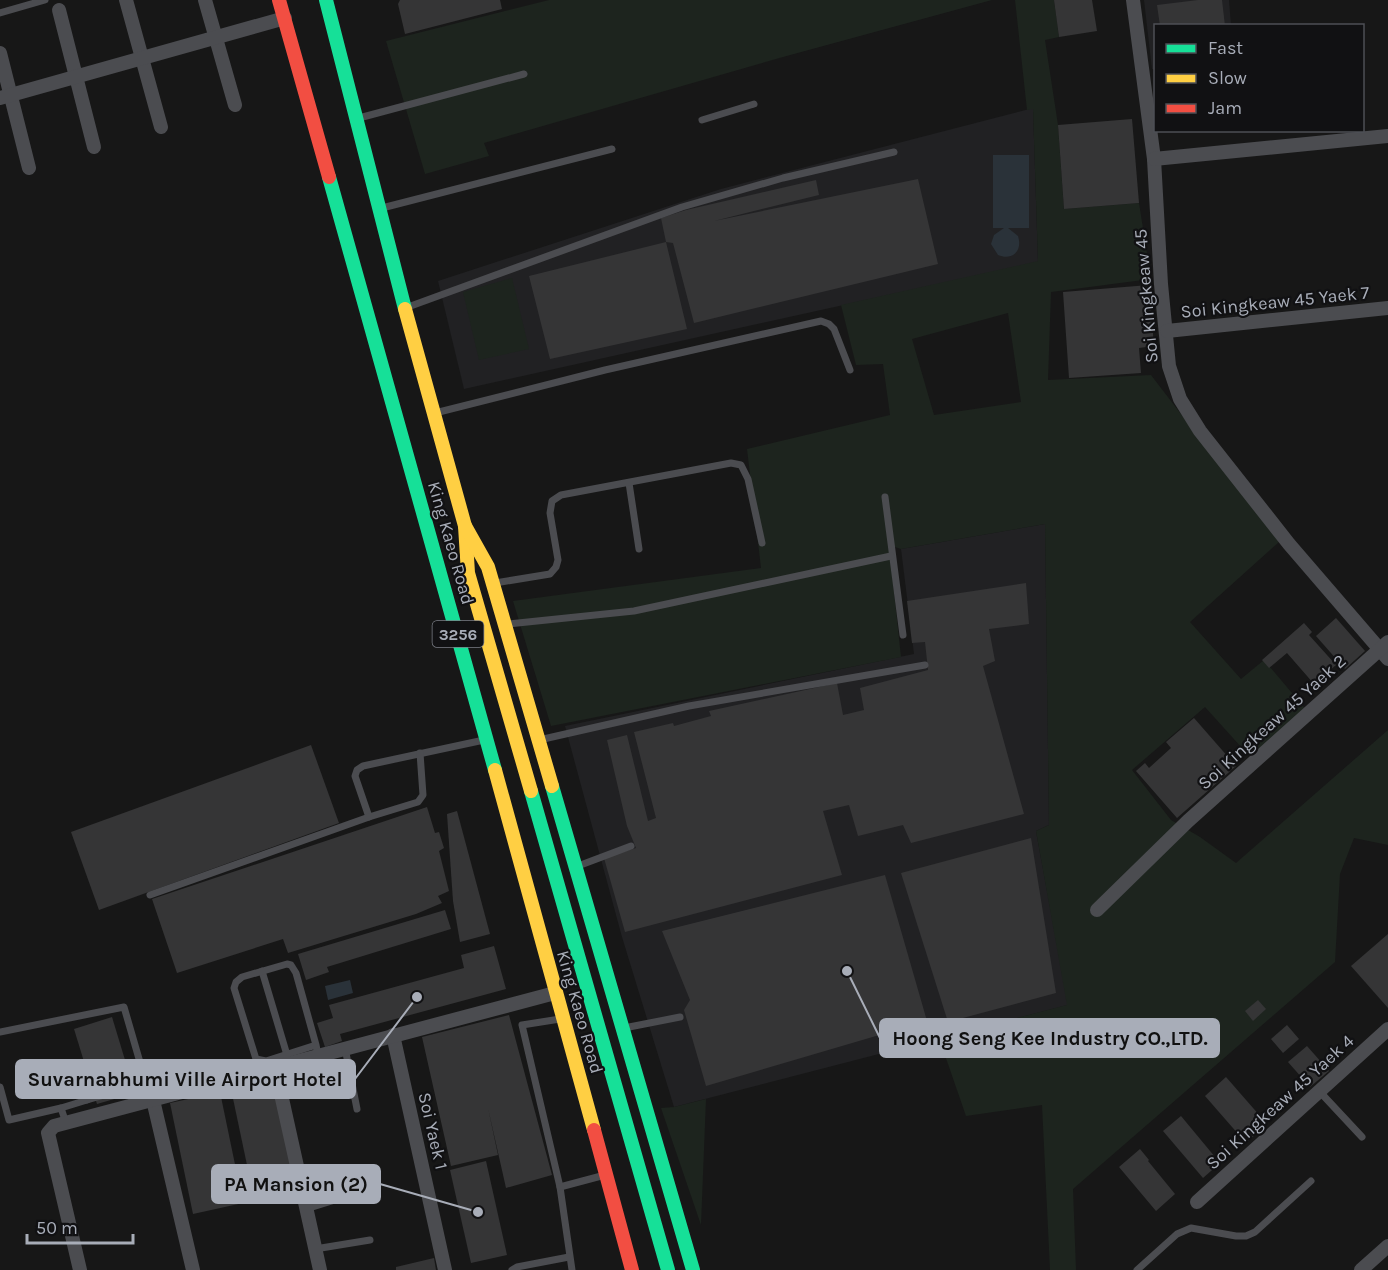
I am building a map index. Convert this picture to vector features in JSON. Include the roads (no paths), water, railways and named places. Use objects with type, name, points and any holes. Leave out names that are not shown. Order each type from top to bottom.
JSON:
[{"type":"main road","name":"King Kaeo Road","points":[[279,0],[488,740],[632,1270]]},
{"type":"main road","name":"King Kaeo Road","points":[[326,0],[405,308],[465,526],[468,573],[668,1270]]},
{"type":"main road","name":"King Kaeo Road","points":[[465,526],[488,567],[693,1270]]},
{"type":"street","points":[[126,0],[161,127]]},
{"type":"street","points":[[205,0],[235,105]]},
{"type":"street","name":"Soi Kingkeaw 45","points":[[1133,0],[1154,159],[1161,284],[1169,366],[1180,399],[1200,431],[1289,544],[1385,650]]},
{"type":"street","points":[[59,10],[94,147]]},
{"type":"street","points":[[5,97],[285,18]]},
{"type":"street","points":[[0,53],[5,97],[29,168]]},
{"type":"street","points":[[1154,159],[1388,136]]},
{"type":"street","name":"Soi Kingkeaw 45 Yaek 7","points":[[1167,331],[1388,308]]},
{"type":"street","name":"Soi Kingkeaw 45 Yaek 2","points":[[1097,910],[1188,821],[1385,650]]},
{"type":"street","points":[[80,1270],[48,1133],[50,1129],[275,1067],[317,1050],[345,1048],[555,993]]},
{"type":"street","name":"Soi Kingkeaw 45 Yaek 4","points":[[1197,1202],[1388,1029]]},
{"type":"street","name":"Soi Yaek 1","points":[[393,1035],[445,1270]]},
{"type":"street","points":[[275,1067],[320,1270]]},
{"type":"street","points":[[153,1100],[193,1270]]},
{"type":"street","points":[[1360,1270],[1388,1246]]},
{"type":"lane","points":[[0,12],[45,0]]},
{"type":"lane","points":[[356,119],[524,74]]},
{"type":"lane","points":[[702,120],[754,104]]},
{"type":"lane","points":[[380,209],[612,149]]},
{"type":"lane","points":[[405,308],[682,207],[783,178],[894,152]]},
{"type":"lane","points":[[434,413],[605,370],[821,321],[834,329],[850,370]]},
{"type":"lane","points":[[493,584],[550,574],[556,567],[558,560],[550,513],[552,501],[561,495],[731,463],[741,465],[748,479],[762,543]]},
{"type":"lane","points":[[629,483],[639,549]]},
{"type":"lane","points":[[885,497],[903,635]]},
{"type":"lane","points":[[505,624],[634,610],[891,556]]},
{"type":"lane","points":[[539,740],[689,706],[925,665]]},
{"type":"lane","points":[[369,817],[355,776],[357,770],[363,766],[488,740]]},
{"type":"lane","points":[[150,895],[422,799],[420,753]]},
{"type":"lane","points":[[575,867],[631,846]]},
{"type":"lane","points":[[291,965],[296,973],[317,1050],[261,1062],[256,1059],[234,988],[236,982],[242,977],[262,971],[291,965]]},
{"type":"lane","points":[[262,971],[287,1055]]},
{"type":"lane","points":[[0,1032],[124,1007],[146,1083],[9,1120],[0,1087]]},
{"type":"lane","points":[[624,1028],[680,1017]]},
{"type":"lane","points":[[562,1019],[522,1025],[560,1187],[572,1270]]},
{"type":"lane","points":[[345,1048],[357,1109]]},
{"type":"lane","points":[[76,1065],[87,1100]]},
{"type":"lane","points":[[1320,1092],[1362,1137]]},
{"type":"lane","points":[[61,1107],[66,1123]]},
{"type":"lane","points":[[560,1187],[607,1174]]},
{"type":"lane","points":[[1137,1270],[1177,1234],[1191,1228],[1236,1236],[1246,1236],[1255,1232],[1311,1181]]},
{"type":"lane","points":[[306,1209],[335,1200]]},
{"type":"lane","points":[[315,1250],[370,1240]]},
{"type":"lane","points":[[512,1270],[517,1267],[569,1257]]},
{"type":"place","name":"Hoong Seng Kee Industry CO.,LTD.","points":[[847,971]]},
{"type":"place","name":"Suvarnabhumi Ville Airport Hotel","points":[[417,997]]},
{"type":"place","name":"PA Mansion (2)","points":[[478,1212]]}]
